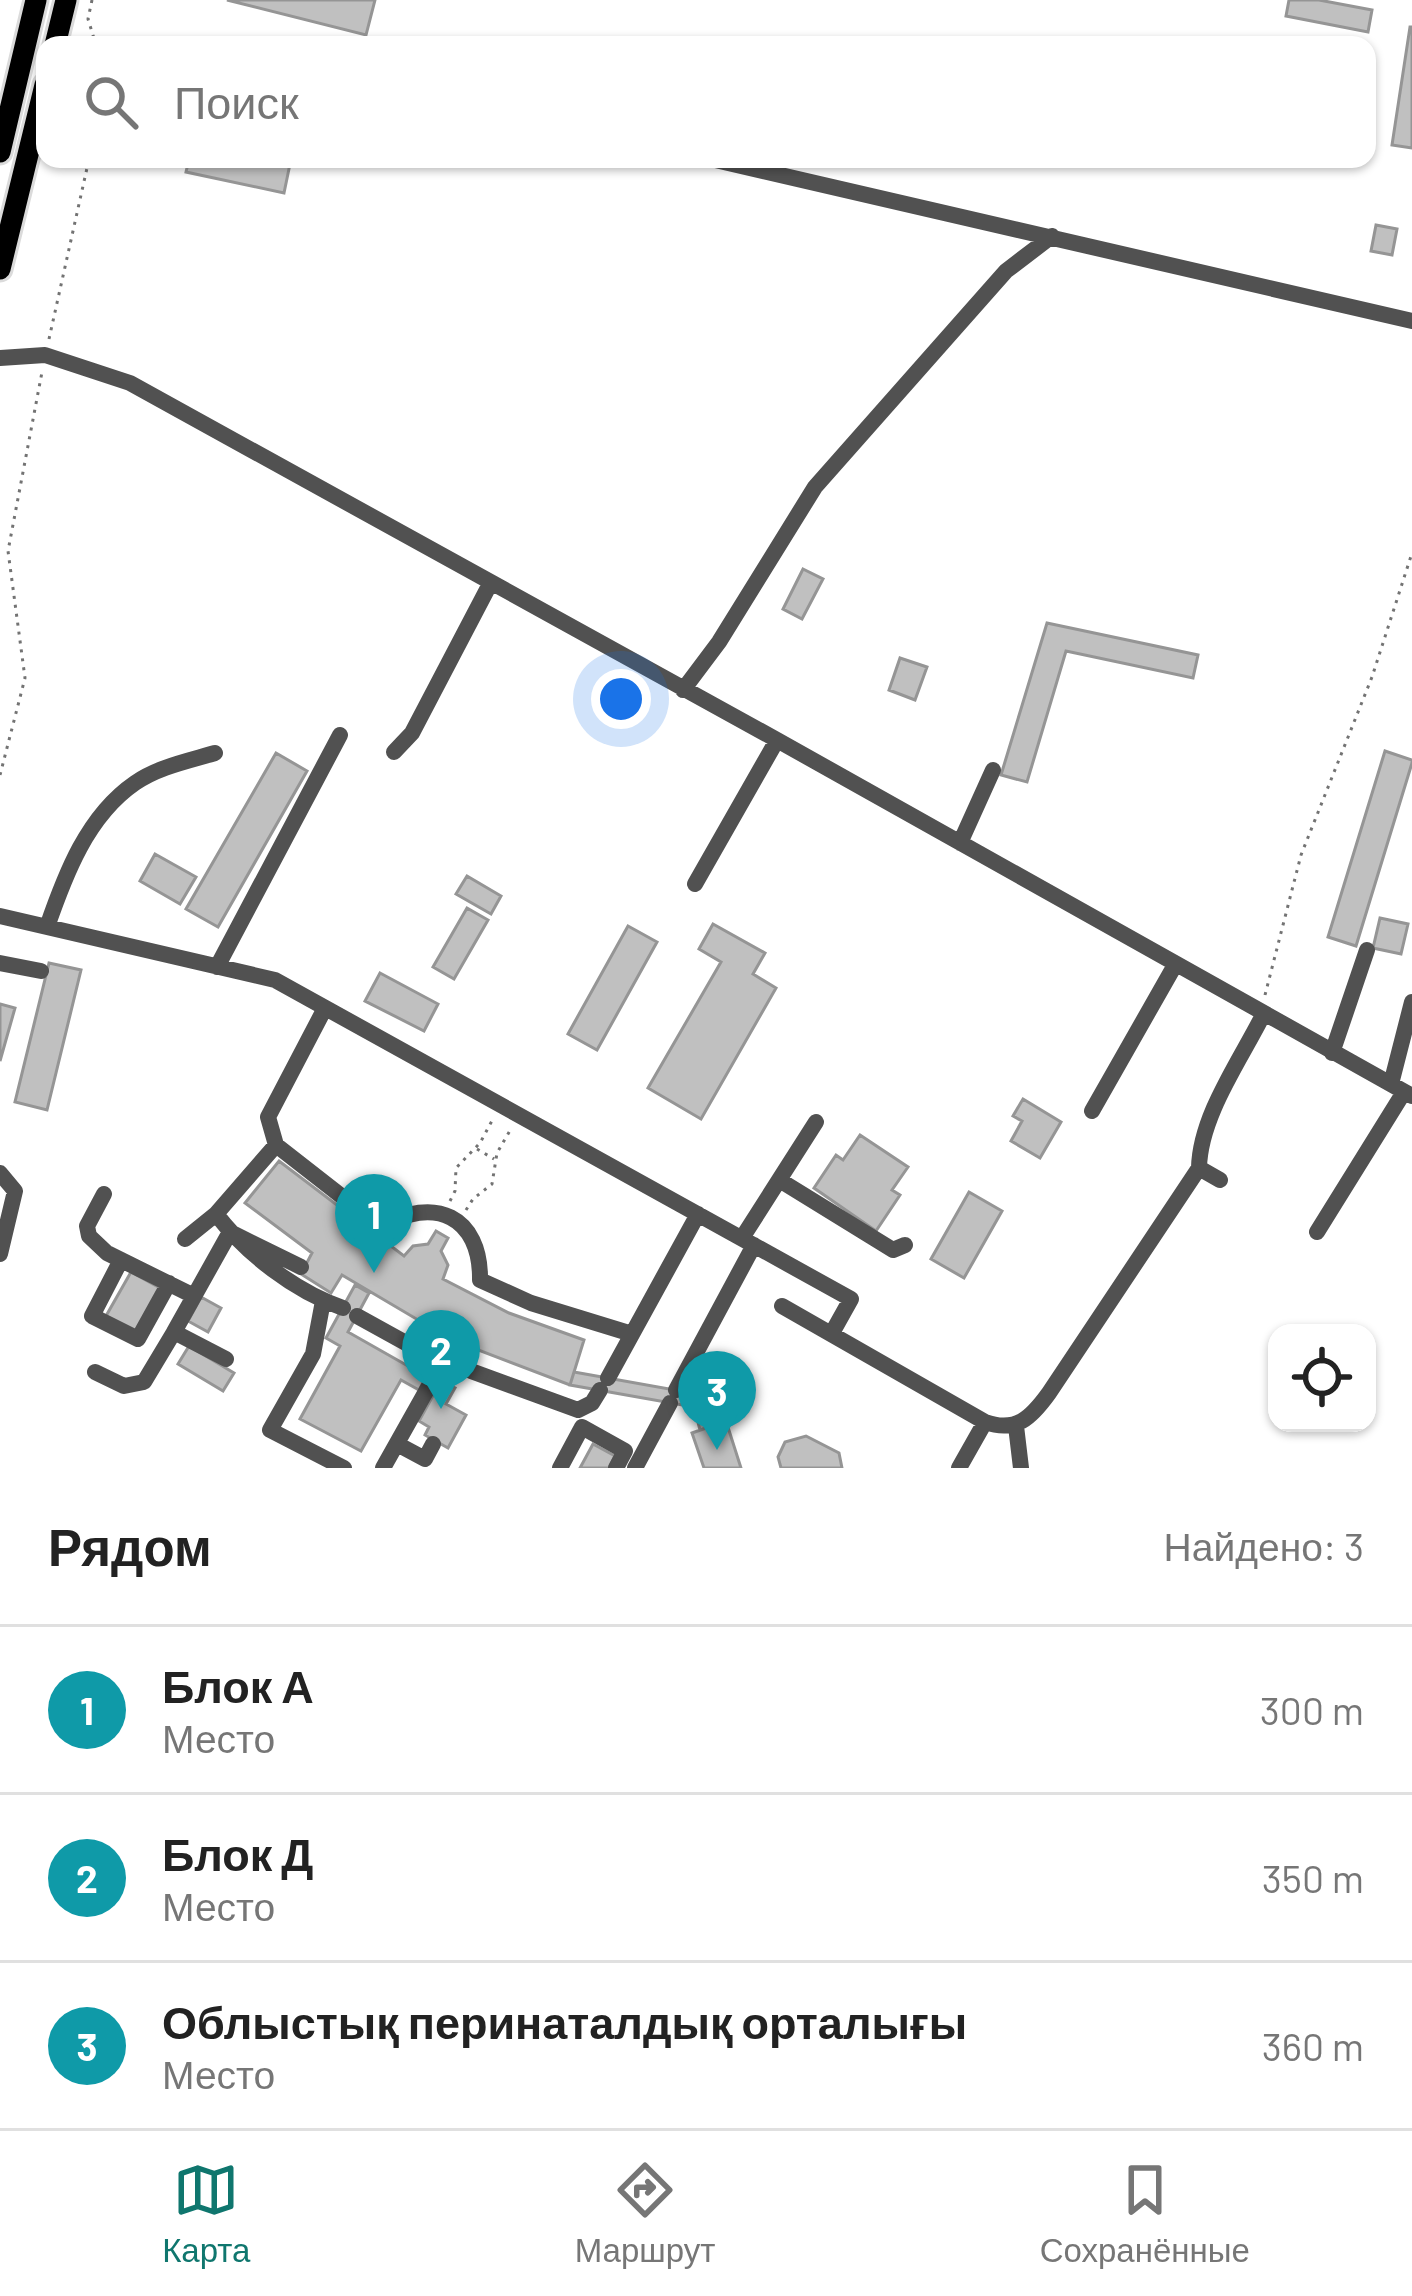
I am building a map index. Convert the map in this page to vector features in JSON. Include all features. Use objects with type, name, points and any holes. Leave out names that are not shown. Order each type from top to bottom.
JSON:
[{"type":"main road","points":[[0,152],[36,0]]},
{"type":"main road","points":[[57,36],[66,0]]},
{"type":"main road","points":[[0,269],[36,123]]},
{"type":"street","points":[[750,168],[1412,321]]},
{"type":"street","points":[[683,691],[719,642],[814,487],[1006,271],[1052,236]]},
{"type":"street","points":[[0,358],[45,355],[130,383],[1402,1091]]},
{"type":"street","points":[[394,752],[412,733],[490,584]]},
{"type":"street","points":[[217,968],[340,735]]},
{"type":"street","points":[[695,884],[777,740]]},
{"type":"street","points":[[47,928],[63,879],[96,821],[134,784],[164,768],[215,753]]},
{"type":"street","points":[[960,843],[993,770]]},
{"type":"street","points":[[0,916],[274,980],[851,1299],[832,1333]]},
{"type":"street","points":[[1332,1053],[1367,950]]},
{"type":"street","points":[[0,963],[41,971]]},
{"type":"street","points":[[1092,1111],[1175,965]]},
{"type":"street","points":[[1317,1232],[1402,1091],[1412,1002]]},
{"type":"street","points":[[325,1008],[268,1117],[276,1144],[381,1227],[411,1212],[451,1218],[478,1250],[481,1280],[531,1303],[632,1334]]},
{"type":"street","points":[[782,1306],[985,1422],[1002,1428],[1016,1426],[1049,1393],[1199,1168],[1199,1153],[1215,1109],[1263,1016]]},
{"type":"street","points":[[635,1468],[748,1242],[816,1122]]},
{"type":"street","points":[[185,1239],[216,1214],[276,1144]]},
{"type":"street","points":[[1199,1168],[1220,1180]]},
{"type":"street","points":[[0,1173],[15,1191],[0,1254]]},
{"type":"street","points":[[782,1180],[893,1250],[905,1245]]},
{"type":"street","points":[[104,1193],[87,1226],[96,1245],[194,1296]]},
{"type":"street","points":[[216,1214],[242,1246],[323,1301],[442,1363],[383,1468]]},
{"type":"street","points":[[560,1468],[580,1419],[698,1214]]},
{"type":"street","points":[[230,1232],[302,1267]]},
{"type":"street","points":[[95,1372],[124,1386],[144,1382],[230,1232]]},
{"type":"street","points":[[121,1260],[92,1316],[138,1339],[169,1283]]},
{"type":"street","points":[[323,1301],[314,1354],[270,1430],[344,1468]]},
{"type":"street","points":[[173,1332],[226,1359]]},
{"type":"street","points":[[471,1371],[580,1419],[625,1451],[616,1468]]},
{"type":"street","points":[[959,1468],[985,1422]]},
{"type":"street","points":[[1016,1426],[1022,1468]]},
{"type":"street","points":[[397,1444],[425,1459],[434,1444]]},
{"type":"path","points":[[92,0],[88,19],[93,36]]},
{"type":"path","points":[[0,776],[25,678],[8,551],[86,168]]},
{"type":"path","points":[[1263,1016],[1267,979],[1301,855],[1372,677],[1412,554]]},
{"type":"path","points":[[451,1218],[456,1168],[475,1148],[501,1105]]},
{"type":"path","points":[[451,1218],[492,1184],[496,1160],[518,1115]]},
{"type":"path","points":[[475,1148],[496,1160]]},
{"type":"building","points":[[227,0],[375,0],[366,35]]},
{"type":"building","points":[[1289,0],[1372,10],[1368,32],[1286,16]]},
{"type":"building","points":[[1412,27],[1412,148],[1392,145]]},
{"type":"building","points":[[187,168],[289,168],[284,193],[186,172]]},
{"type":"building","points":[[1376,225],[1397,229],[1392,255],[1371,251]]},
{"type":"building","points":[[803,569],[823,579],[802,619],[783,609]]},
{"type":"building","points":[[1047,623],[1198,655],[1193,678],[1066,651],[1027,782],[1001,775]]},
{"type":"building","points":[[900,658],[927,667],[915,700],[889,690]]},
{"type":"building","points":[[1385,751],[1412,763],[1356,946],[1328,937]]},
{"type":"building","points":[[276,753],[307,771],[218,927],[186,909]]},
{"type":"building","points":[[155,854],[196,877],[180,904],[140,881]]},
{"type":"building","points":[[467,876],[501,896],[491,914],[456,894]]},
{"type":"building","points":[[467,908],[488,920],[454,979],[433,967]]},
{"type":"building","points":[[1380,918],[1408,924],[1401,954],[1373,948]]},
{"type":"building","points":[[713,924],[765,953],[753,974],[776,988],[701,1119],[648,1088],[721,962],[699,949]]},
{"type":"building","points":[[628,926],[657,942],[597,1050],[568,1034]]},
{"type":"building","points":[[49,963],[81,970],[47,1110],[15,1102]]},
{"type":"building","points":[[380,973],[438,1004],[424,1031],[365,1001]]},
{"type":"building","points":[[0,1004],[15,1008],[0,1061]]},
{"type":"building","points":[[1023,1099],[1061,1122],[1040,1158],[1011,1141],[1022,1121],[1013,1116]]},
{"type":"building","points":[[860,1135],[908,1167],[892,1190],[900,1195],[876,1231],[814,1188],[836,1155],[843,1160]]},
{"type":"building","points":[[279,1161],[404,1256],[413,1246],[428,1244],[436,1231],[448,1238],[441,1251],[448,1265],[443,1279],[509,1313],[584,1340],[570,1385],[452,1340],[342,1275],[331,1293],[301,1274],[312,1253],[245,1203]]},
{"type":"building","points":[[969,1192],[1002,1211],[964,1278],[931,1259]]},
{"type":"building","points":[[131,1272],[160,1288],[135,1332],[106,1316]]},
{"type":"building","points":[[355,1285],[369,1293],[348,1332],[415,1370],[436,1332],[448,1338],[419,1390],[401,1380],[361,1451],[300,1419],[340,1346],[326,1338]]},
{"type":"building","points":[[201,1297],[221,1308],[208,1332],[188,1321]]},
{"type":"building","points":[[189,1346],[234,1373],[223,1391],[178,1364]]},
{"type":"building","points":[[574,1372],[703,1395],[712,1426],[700,1430],[694,1407],[570,1385]]},
{"type":"building","points":[[441,1381],[455,1388],[446,1404],[466,1415],[448,1448],[425,1435],[429,1427],[419,1421]]},
{"type":"building","points":[[726,1421],[741,1468],[704,1468],[692,1433]]},
{"type":"building","points":[[806,1436],[839,1453],[842,1468],[781,1468],[778,1457],[785,1442]]},
{"type":"building","points":[[593,1444],[615,1456],[609,1468],[580,1468]]},
{"type":"place","name":"Блок А","points":[[374,1273]]},
{"type":"place","name":"Блок Д","points":[[441,1409]]},
{"type":"place","name":"Облыстық перинаталдық орталығы","points":[[717,1450]]}]
